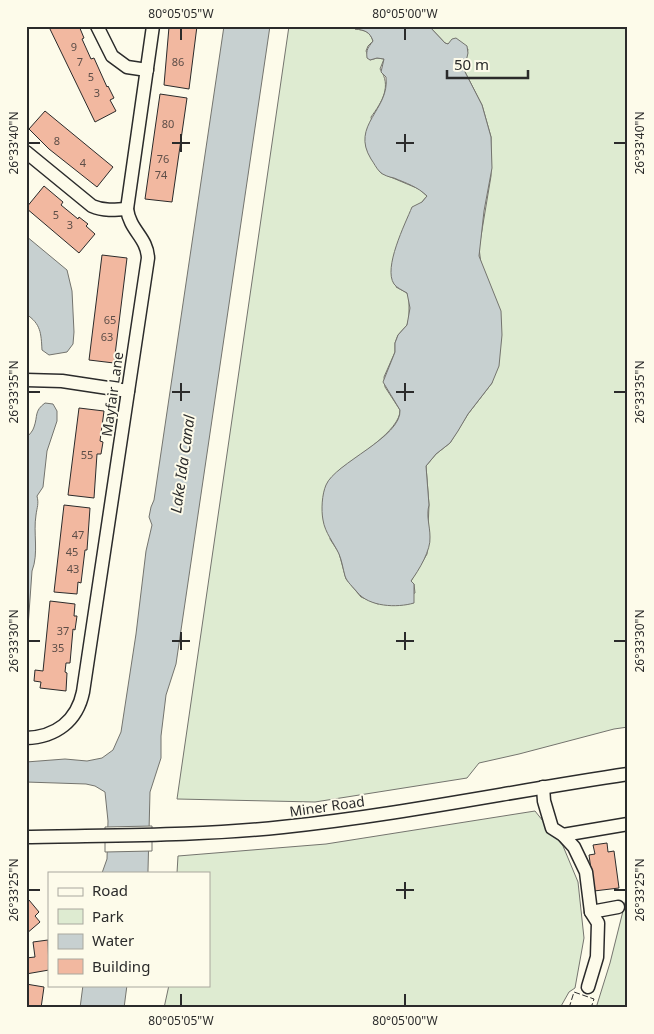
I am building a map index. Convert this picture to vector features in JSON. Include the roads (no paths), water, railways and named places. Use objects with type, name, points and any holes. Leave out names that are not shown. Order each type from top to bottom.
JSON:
[{"type":"street","points":[[97,26],[112,56],[127,67],[147,70]]},
{"type":"street","points":[[26,152],[92,206],[106,210],[127,209],[153,26]]},
{"type":"street","name":"Mayfair Lane","points":[[26,738],[46,736],[61,728],[74,716],[82,700],[148,258],[145,242],[131,224],[127,209]]},
{"type":"street","points":[[26,380],[62,382],[128,391]]},
{"type":"street","name":"Miner Road","points":[[26,837],[235,831],[314,824],[628,774]]},
{"type":"street","points":[[542,787],[552,828],[563,835],[574,848],[586,872],[591,912],[598,923],[597,958],[588,987]]},
{"type":"street","points":[[563,835],[628,824]]},
{"type":"street","points":[[591,912],[618,906]]},
{"type":"water","name":"Lake Ida Canal","points":[[224,26],[270,26],[176,664],[166,695],[161,736],[161,758],[150,792],[148,872],[102,872],[107,859],[108,821],[105,792],[95,786],[86,784],[26,782],[26,762],[65,759],[87,761],[102,758],[113,750],[121,732],[146,551],[152,525],[149,517],[154,500]]},
{"type":"water","points":[[353,26],[429,26],[445,43],[448,44],[452,39],[456,38],[467,46],[468,53],[464,70],[482,105],[491,137],[492,168],[484,211],[479,256],[501,311],[502,335],[499,366],[492,383],[468,414],[450,443],[436,454],[426,466],[429,505],[429,548],[411,581],[414,584],[414,603],[400,606],[384,605],[369,601],[362,597],[350,584],[345,576],[339,554],[324,525],[322,516],[322,502],[326,485],[332,477],[380,440],[398,420],[400,410],[383,382],[395,352],[395,343],[398,335],[407,325],[410,308],[407,293],[394,284],[391,277],[391,268],[396,246],[412,207],[422,202],[427,196],[412,186],[381,173],[371,159],[366,147],[365,136],[386,89],[386,77],[381,72],[384,59],[370,60],[367,58],[368,49],[373,41],[369,34],[355,29]]},
{"type":"water","points":[[26,236],[67,270],[72,291],[74,332],[73,344],[67,352],[49,355],[42,350],[39,329],[35,321],[26,314]]},
{"type":"water","points":[[45,403],[53,404],[57,411],[57,421],[47,451],[43,487],[37,496],[35,557],[32,571],[26,655],[26,438],[31,433],[38,411]]},
{"type":"water","points":[[83,986],[127,986],[124,1008],[80,1008]]}]
